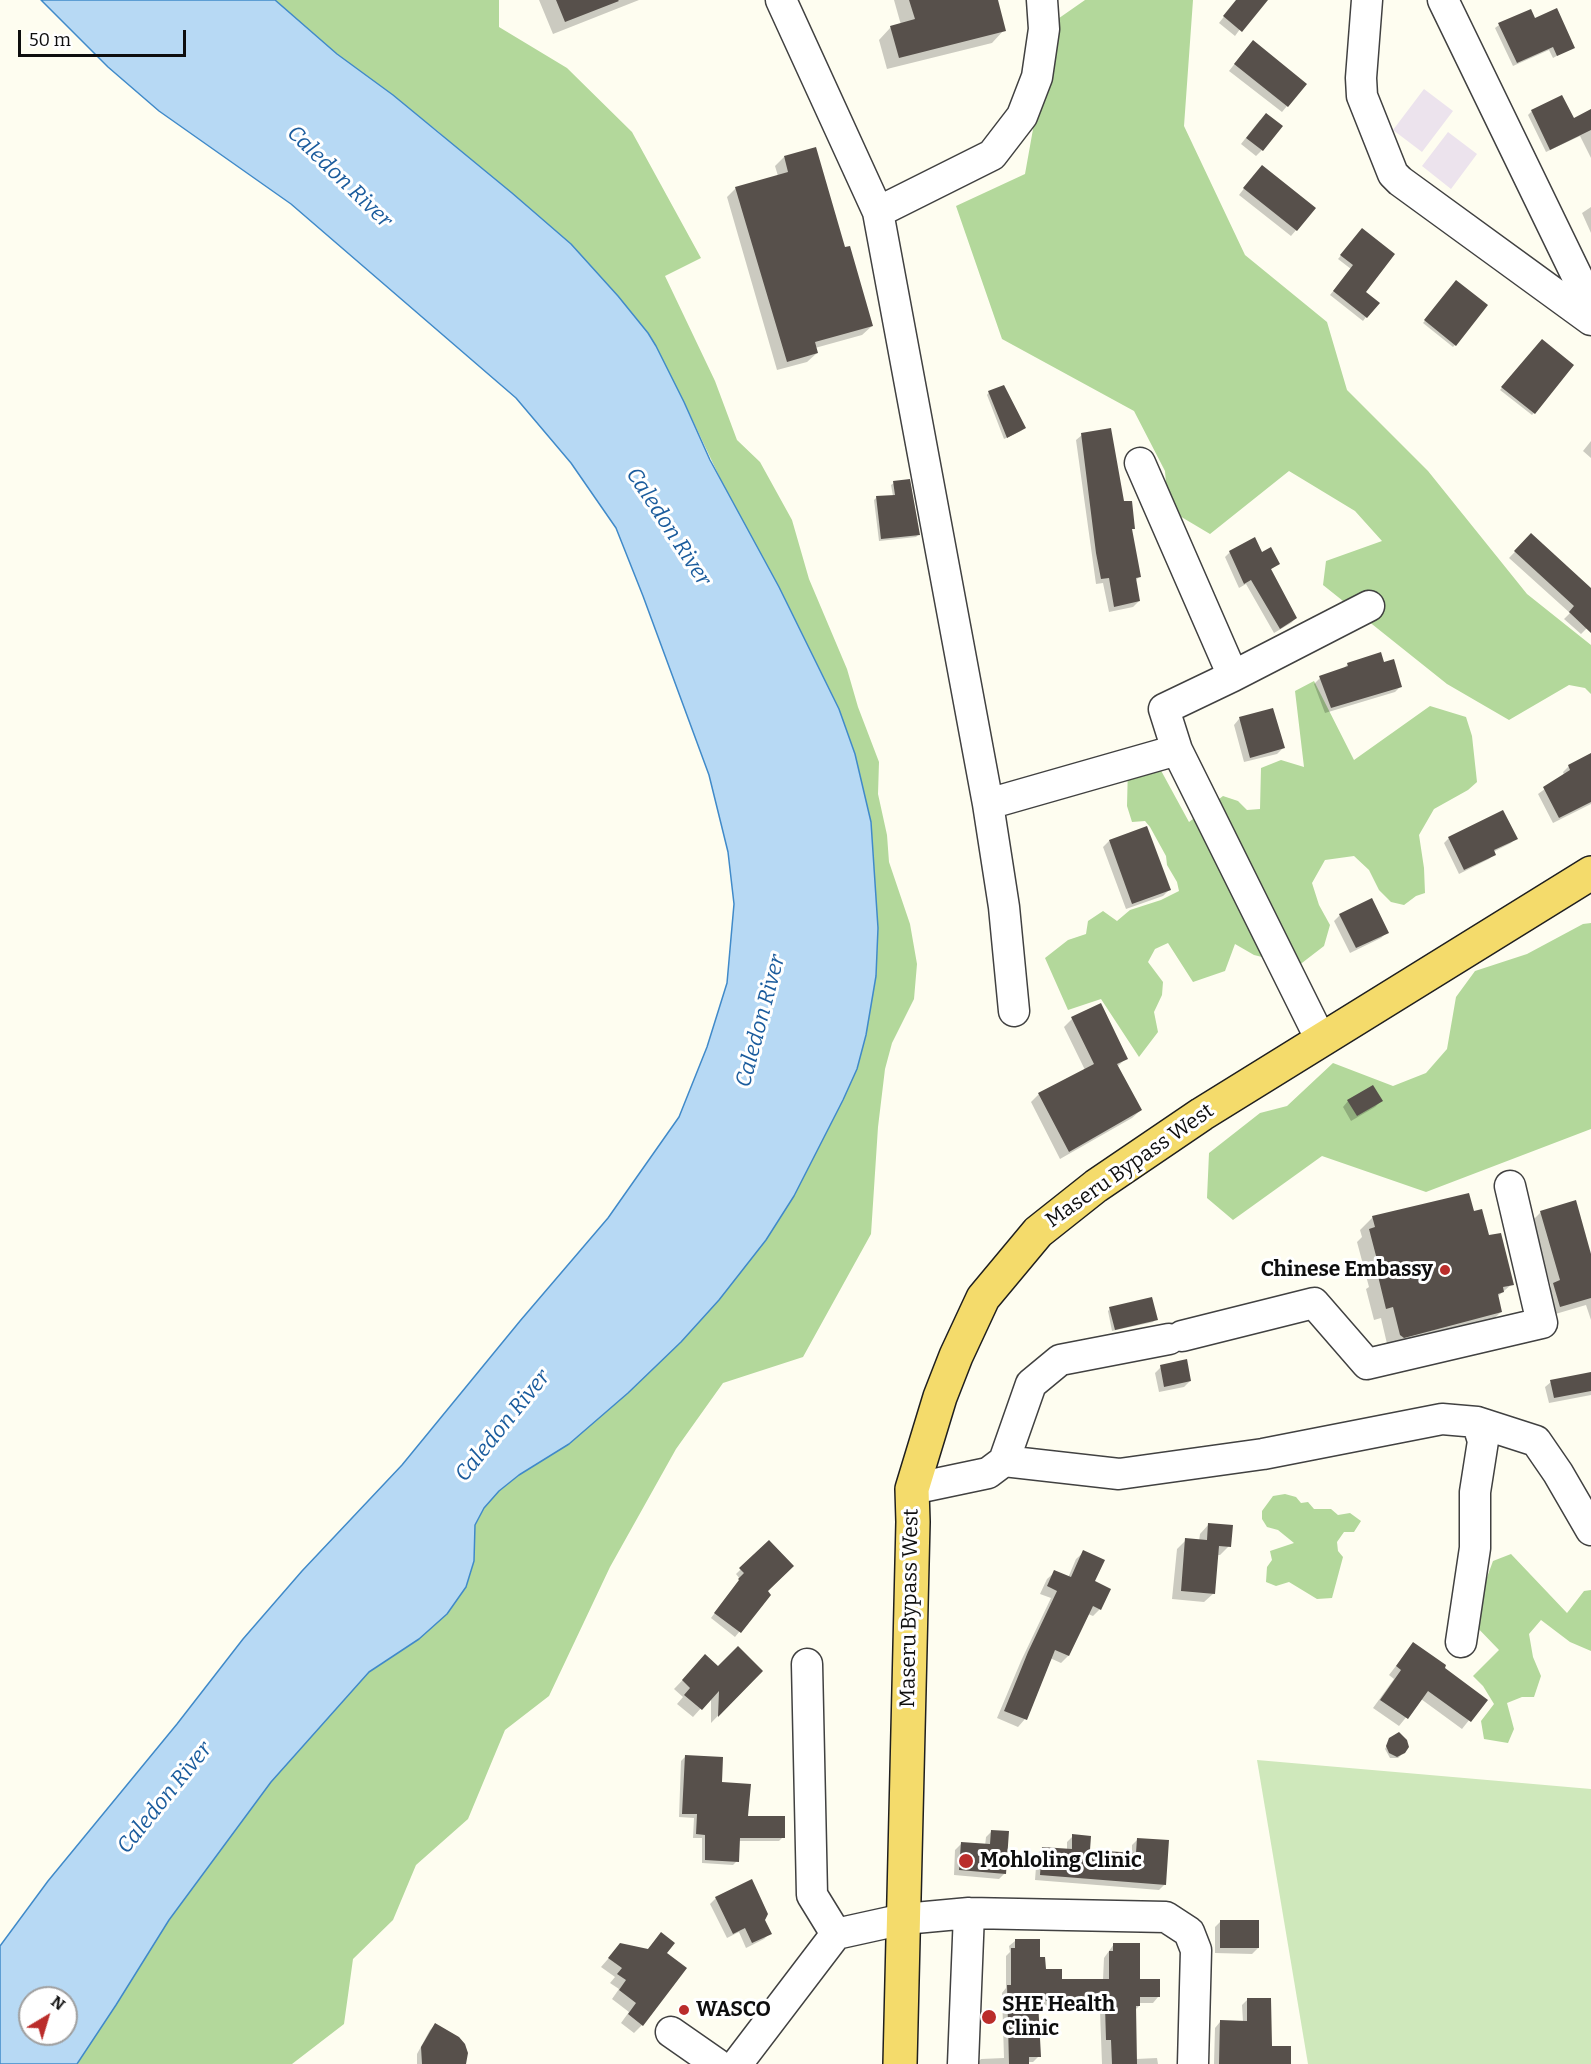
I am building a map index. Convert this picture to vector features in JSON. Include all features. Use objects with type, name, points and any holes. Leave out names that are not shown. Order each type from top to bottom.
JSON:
[{"type":"main road","name":"Maseru Bypass West","points":[[900,2064],[912,1489],[940,1397],[983,1298],[1038,1232],[1095,1186],[1182,1127],[1591,873]]},
{"type":"street","points":[[781,0],[878,212],[988,804],[1004,908],[1014,1011]]},
{"type":"street","points":[[878,212],[993,155],[1022,116],[1037,77],[1044,29],[1042,0]]},
{"type":"street","points":[[1366,0],[1362,96],[1393,174],[1400,182],[1591,320]]},
{"type":"street","points":[[1443,0],[1591,305]]},
{"type":"street","points":[[1140,463],[1233,676]]},
{"type":"street","points":[[1321,1040],[1177,750],[1164,709],[1369,606]]},
{"type":"street","points":[[988,804],[1177,750]]},
{"type":"street","points":[[912,1489],[988,1473],[1004,1461],[1031,1384],[1060,1360],[1176,1338],[1314,1303],[1367,1364],[1542,1323],[1510,1186]]},
{"type":"street","points":[[1004,1461],[1119,1474],[1263,1454],[1442,1419],[1477,1422],[1536,1441],[1558,1473],[1591,1530]]},
{"type":"street","points":[[1461,1642],[1475,1548],[1475,1492],[1483,1441],[1477,1422]]},
{"type":"street","points":[[807,1664],[812,1895],[836,1934]]},
{"type":"street","points":[[963,2064],[969,1913]]},
{"type":"street","points":[[737,2064],[836,1934],[904,1919],[969,1913],[1166,1917],[1189,1932],[1196,1950],[1193,2064]]},
{"type":"street","points":[[671,2032],[717,2064]]},
{"type":"shaded area","points":[[1424,89],[1453,111],[1422,152],[1393,130]]},
{"type":"shaded area","points":[[1448,132],[1477,154],[1451,189],[1422,166]]},
{"type":"green space","points":[[275,0],[499,0],[499,27],[567,68],[632,132],[701,258],[665,276],[715,381],[737,440],[760,462],[792,520],[809,579],[847,669],[858,707],[879,762],[878,794],[887,835],[889,862],[910,924],[917,964],[914,999],[892,1043],[885,1069],[878,1127],[871,1234],[803,1357],[723,1383],[676,1449],[610,1567],[549,1696],[505,1730],[468,1819],[416,1865],[393,1920],[353,1959],[344,2024],[292,2064],[77,2064],[169,1920],[271,1782],[369,1672],[419,1639],[447,1614],[466,1587],[474,1561],[475,1525],[484,1508],[499,1491],[519,1475],[569,1444],[628,1393],[681,1342],[719,1300],[766,1240],[794,1196],[857,1069],[866,1035],[876,976],[878,928],[871,822],[855,754],[839,709],[779,587],[728,495],[648,333],[439,132],[337,54]]},
{"type":"green space","points":[[1085,0],[1193,0],[1184,126],[1245,255],[1327,322],[1347,390],[1428,471],[1527,594],[1591,645],[1591,694],[1585,688],[1569,685],[1509,720],[1447,684],[1323,585],[1326,561],[1382,541],[1355,511],[1289,471],[1210,534],[1168,509],[1165,471],[1134,411],[1002,339],[956,206],[1025,174],[1052,23]]},
{"type":"green space","points":[[1314,681],[1354,760],[1430,706],[1466,717],[1472,736],[1477,782],[1468,790],[1434,809],[1419,835],[1425,893],[1416,896],[1404,905],[1391,902],[1379,890],[1369,870],[1354,856],[1325,860],[1312,883],[1319,905],[1330,925],[1324,946],[1298,966],[1254,955],[1235,944],[1225,971],[1193,982],[1168,943],[1155,949],[1148,962],[1163,982],[1162,995],[1154,1012],[1158,1032],[1139,1057],[1101,999],[1068,1010],[1045,958],[1068,940],[1086,934],[1088,921],[1103,911],[1117,921],[1130,910],[1161,900],[1179,891],[1177,882],[1167,865],[1166,856],[1150,827],[1145,821],[1132,822],[1127,806],[1128,765],[1152,754],[1189,822],[1223,796],[1238,801],[1247,810],[1260,809],[1261,768],[1281,760],[1304,767],[1295,691]]},
{"type":"green space","points":[[1591,923],[1591,1129],[1426,1192],[1322,1156],[1233,1220],[1207,1198],[1209,1153],[1260,1113],[1287,1106],[1333,1063],[1393,1086],[1426,1073],[1447,1049],[1456,997],[1475,971],[1527,954],[1583,924]]},
{"type":"green space","points":[[1285,1494],[1296,1497],[1301,1503],[1308,1502],[1314,1509],[1331,1509],[1338,1515],[1350,1513],[1361,1521],[1354,1532],[1344,1532],[1337,1542],[1338,1551],[1343,1557],[1332,1598],[1317,1599],[1289,1582],[1276,1586],[1266,1582],[1267,1567],[1272,1560],[1270,1551],[1294,1543],[1278,1530],[1267,1527],[1262,1519],[1262,1511],[1273,1496]]},
{"type":"green space","points":[[1511,1554],[1567,1613],[1584,1591],[1591,1590],[1591,1651],[1570,1642],[1541,1620],[1529,1634],[1533,1657],[1541,1676],[1534,1697],[1522,1697],[1507,1703],[1514,1729],[1508,1743],[1484,1739],[1481,1721],[1494,1704],[1483,1686],[1473,1676],[1499,1650],[1471,1621],[1493,1561]]},
{"type":"green space","points":[[1257,1760],[1591,1789],[1591,2064],[1308,2064]]},
{"type":"water","name":"Caledon River","points":[[41,0],[275,0],[337,54],[393,95],[512,193],[571,244],[618,296],[656,346],[710,460],[779,587],[839,709],[855,754],[871,822],[878,928],[876,976],[866,1035],[857,1069],[843,1100],[794,1196],[766,1240],[719,1300],[681,1342],[628,1393],[569,1444],[519,1475],[499,1491],[484,1508],[475,1525],[474,1561],[466,1587],[447,1614],[419,1639],[369,1672],[271,1782],[169,1920],[77,2064],[0,2064],[0,1946],[48,1881],[177,1724],[243,1639],[302,1571],[402,1465],[608,1218],[679,1117],[707,1047],[727,983],[734,904],[728,852],[709,775],[643,596],[616,528],[571,463],[516,398],[291,204],[159,111],[108,67]]},
{"type":"building","points":[[556,0],[618,0],[619,1],[565,22]]},
{"type":"building","points":[[909,0],[998,0],[1006,31],[899,58],[890,26],[915,19]]},
{"type":"building","points":[[1236,0],[1268,0],[1242,32],[1223,16]]},
{"type":"building","points":[[1557,8],[1575,48],[1557,56],[1553,47],[1517,63],[1498,23],[1531,9],[1535,18]]},
{"type":"building","points":[[1253,40],[1307,84],[1288,107],[1234,64]]},
{"type":"building","points":[[1562,95],[1574,118],[1591,109],[1591,130],[1550,150],[1531,110]]},
{"type":"building","points":[[1266,113],[1283,126],[1263,151],[1246,138]]},
{"type":"building","points":[[816,147],[845,247],[850,246],[873,326],[815,342],[818,353],[787,362],[735,187],[788,172],[784,156]]},
{"type":"building","points":[[1262,165],[1316,208],[1297,231],[1243,188]]},
{"type":"building","points":[[1362,228],[1395,254],[1366,292],[1380,303],[1367,318],[1333,291],[1353,265],[1340,255]]},
{"type":"building","points":[[1456,280],[1488,305],[1456,346],[1424,320]]},
{"type":"building","points":[[1542,339],[1574,365],[1535,414],[1501,387]]},
{"type":"building","points":[[1004,385],[1026,428],[1007,438],[988,391]]},
{"type":"building","points":[[1111,428],[1124,501],[1132,501],[1135,529],[1132,529],[1141,577],[1136,578],[1140,601],[1114,607],[1109,578],[1101,579],[1096,553],[1081,433]]},
{"type":"building","points":[[910,479],[920,535],[881,539],[876,496],[895,495],[893,481]]},
{"type":"building","points":[[1531,533],[1591,588],[1591,633],[1569,612],[1574,606],[1514,551]]},
{"type":"building","points":[[1255,537],[1262,552],[1271,547],[1280,564],[1271,569],[1297,618],[1280,629],[1251,580],[1244,584],[1229,551]]},
{"type":"building","points":[[1381,652],[1384,662],[1394,659],[1402,687],[1331,708],[1319,676],[1348,666],[1347,663]]},
{"type":"building","points":[[1273,708],[1285,748],[1250,758],[1239,717]]},
{"type":"building","points":[[1591,753],[1591,802],[1559,818],[1543,787],[1570,770],[1568,765]]},
{"type":"building","points":[[1503,810],[1518,839],[1494,850],[1496,855],[1464,870],[1448,837]]},
{"type":"building","points":[[1147,826],[1171,890],[1132,904],[1109,840]]},
{"type":"building","points":[[1372,898],[1389,933],[1356,948],[1339,914]]},
{"type":"building","points":[[1101,1003],[1128,1059],[1117,1064],[1142,1110],[1069,1152],[1038,1093],[1094,1064],[1071,1017]]},
{"type":"building","points":[[1373,1085],[1383,1101],[1357,1116],[1347,1100]]},
{"type":"building","name":"Chinese Embassy","points":[[1469,1193],[1474,1211],[1482,1209],[1489,1235],[1501,1233],[1514,1285],[1503,1287],[1504,1292],[1498,1294],[1502,1312],[1404,1338],[1400,1335],[1393,1307],[1386,1309],[1378,1276],[1381,1275],[1369,1229],[1375,1227],[1372,1216]]},
{"type":"building","points":[[1576,1200],[1591,1254],[1591,1298],[1560,1307],[1553,1283],[1560,1280],[1540,1211]]},
{"type":"building","points":[[1152,1297],[1158,1320],[1115,1330],[1109,1307]]},
{"type":"building","points":[[1187,1359],[1191,1381],[1164,1387],[1160,1365]]},
{"type":"building","points":[[1591,1372],[1591,1391],[1554,1398],[1550,1380]]},
{"type":"building","points":[[1208,1523],[1233,1525],[1231,1547],[1219,1546],[1215,1594],[1181,1591],[1185,1538],[1207,1540]]},
{"type":"building","points":[[769,1540],[794,1566],[768,1591],[771,1595],[741,1633],[714,1613],[744,1573],[739,1568]]},
{"type":"building","points":[[1083,1550],[1105,1560],[1095,1581],[1111,1589],[1101,1610],[1093,1606],[1069,1656],[1055,1650],[1027,1720],[1004,1711],[1028,1652],[1057,1591],[1047,1586],[1054,1570],[1071,1577]]},
{"type":"building","points":[[1413,1642],[1446,1665],[1445,1668],[1488,1700],[1471,1722],[1428,1691],[1408,1719],[1380,1700],[1401,1670],[1396,1666]]},
{"type":"building","points":[[738,1646],[763,1671],[718,1717],[719,1691],[702,1710],[684,1695],[690,1688],[682,1680],[705,1654],[718,1666]]},
{"type":"building","points":[[1399,1732],[1407,1740],[1409,1747],[1405,1753],[1397,1757],[1389,1753],[1386,1746],[1389,1738]]},
{"type":"building","points":[[685,1755],[723,1757],[722,1782],[751,1784],[748,1816],[785,1816],[785,1838],[740,1838],[739,1862],[705,1860],[705,1835],[696,1834],[697,1814],[682,1814]]},
{"type":"building","points":[[991,1830],[1009,1831],[1006,1874],[959,1870],[961,1842],[990,1844]]},
{"type":"building","points":[[1072,1834],[1091,1836],[1090,1850],[1136,1853],[1137,1838],[1169,1840],[1166,1885],[1040,1875],[1042,1847],[1072,1849]]},
{"type":"building","points":[[752,1879],[768,1914],[765,1920],[772,1934],[752,1943],[745,1928],[733,1934],[715,1897]]},
{"type":"building","points":[[1220,1920],[1259,1920],[1259,1948],[1220,1948]]},
{"type":"building","points":[[661,1932],[675,1943],[667,1953],[687,1968],[643,2026],[628,2014],[636,2003],[619,1990],[626,1980],[617,1974],[622,1968],[608,1958],[620,1943],[648,1949]]},
{"type":"building","points":[[1015,1939],[1040,1939],[1040,1957],[1045,1957],[1046,1969],[1062,1969],[1062,1979],[1109,1979],[1109,1951],[1113,1951],[1113,1943],[1140,1943],[1140,1979],[1160,1979],[1160,1997],[1140,1997],[1140,2006],[1136,2006],[1137,2064],[1112,2064],[1111,2040],[1106,2040],[1105,2006],[1095,2006],[1095,1998],[1038,2001],[1041,2057],[1029,2057],[1029,2064],[1009,2064],[1007,1985],[1011,1985],[1011,1948],[1015,1948]]},
{"type":"building","points":[[1247,1998],[1271,1998],[1272,2046],[1291,2046],[1291,2064],[1219,2064],[1220,2020],[1247,2021]]},
{"type":"building","points":[[435,2023],[459,2037],[465,2044],[468,2053],[466,2064],[422,2064],[421,2047]]},
{"type":"place","name":"Chinese Embassy","points":[[1445,1270]]},
{"type":"place","name":"Mohloling Clinic","points":[[966,1861]]},
{"type":"place","name":"WASCO","points":[[684,2010]]},
{"type":"place","name":"SHE Health Clinic","points":[[989,2017]]}]
